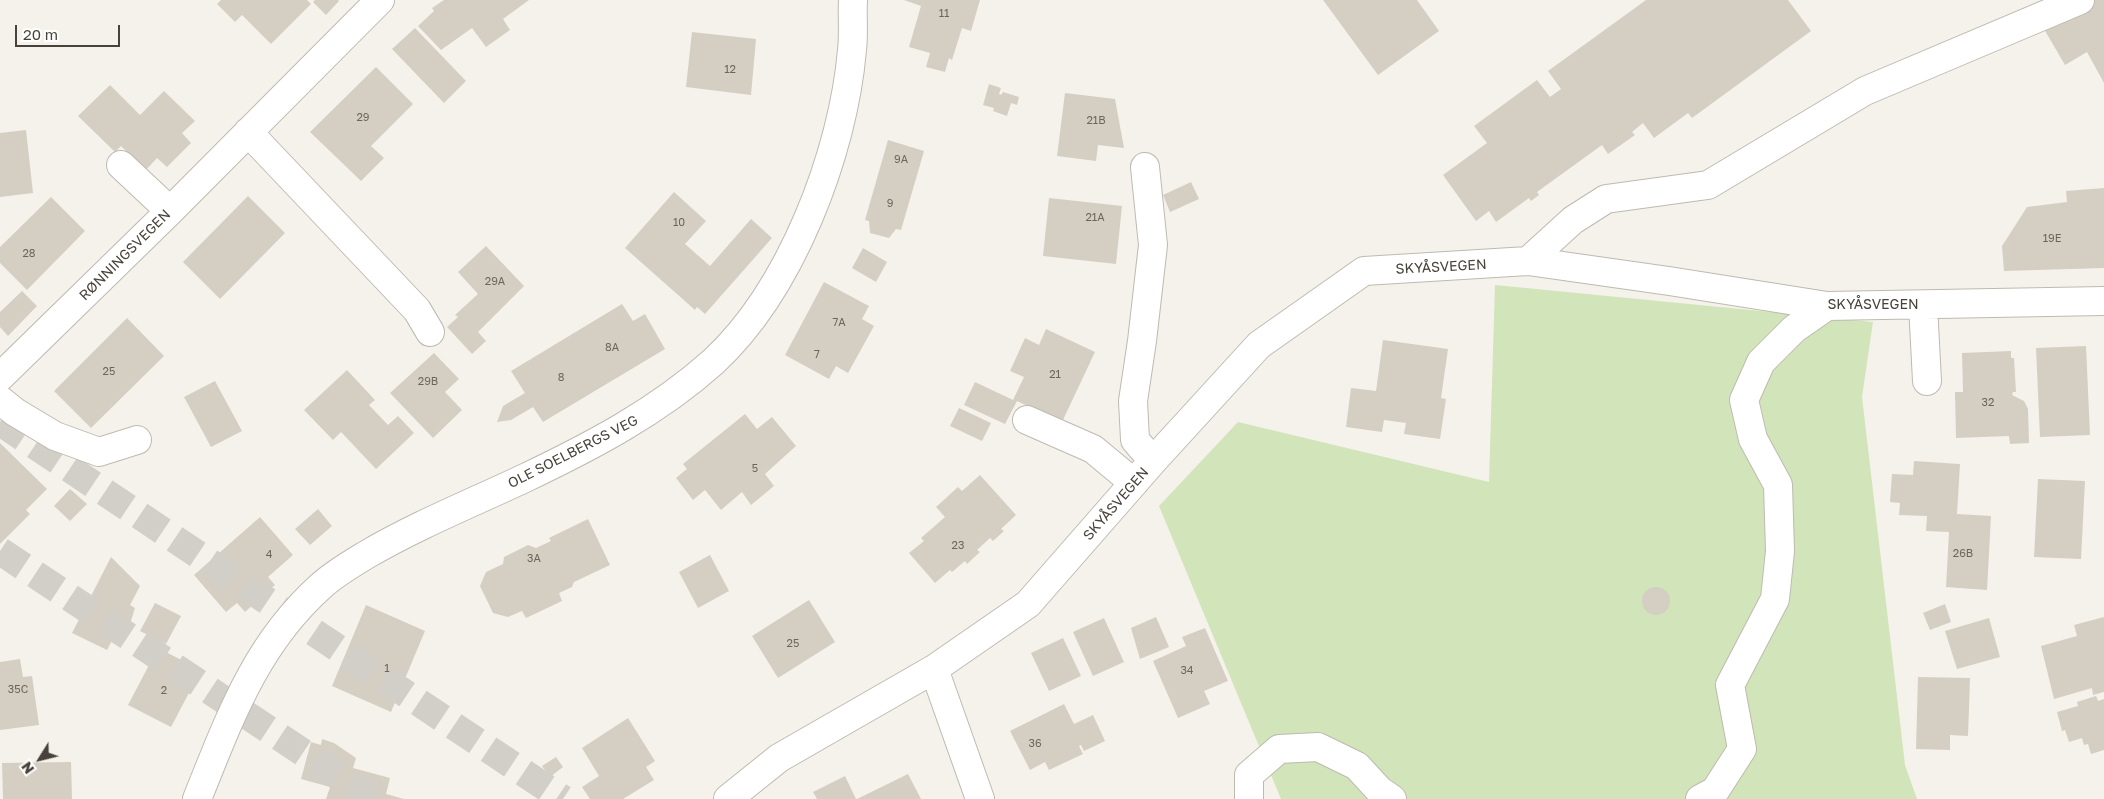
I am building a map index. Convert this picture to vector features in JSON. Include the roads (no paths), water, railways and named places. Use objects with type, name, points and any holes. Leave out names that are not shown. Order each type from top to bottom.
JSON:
[{"type":"street","name":"RØNNINGSVEGEN","points":[[0,377],[170,211],[380,0]]},
{"type":"street","name":"OLE SOELBERGS VEG","points":[[197,799],[238,698],[260,657],[292,615],[322,585],[401,534],[526,478],[622,429],[666,400],[714,360],[752,317],[780,274],[804,228],[830,164],[844,103],[852,50],[852,0]]},
{"type":"street","points":[[1528,261],[1573,220],[1606,199],[1708,185],[1865,91],[2080,0]]},
{"type":"street","points":[[248,132],[417,310],[430,332]]},
{"type":"street","points":[[122,165],[170,211]]},
{"type":"street","points":[[1145,167],[1153,245],[1142,341],[1132,400],[1135,440],[1153,461]]},
{"type":"street","name":"SKYÅSVEGEN","points":[[728,799],[779,758],[934,669],[1028,604],[1153,461],[1259,344],[1364,271],[1528,261],[1826,306],[2104,301]]},
{"type":"street","points":[[1922,305],[1926,381]]},
{"type":"street","points":[[1700,799],[1715,791],[1742,749],[1730,685],[1775,599],[1780,551],[1778,485],[1753,439],[1744,400],[1761,362],[1794,329],[1826,306]]},
{"type":"street","points":[[0,400],[15,412],[55,436],[99,452],[137,440]]},
{"type":"street","points":[[1028,420],[1094,449],[1134,483]]},
{"type":"street","points":[[934,669],[980,799]]},
{"type":"street","points":[[1249,799],[1249,775],[1279,749],[1318,747],[1357,766],[1379,790],[1392,799]]},
{"type":"tunnel","points":[[0,422],[563,799]]},
{"type":"tunnel","points":[[0,551],[373,799]]}]
